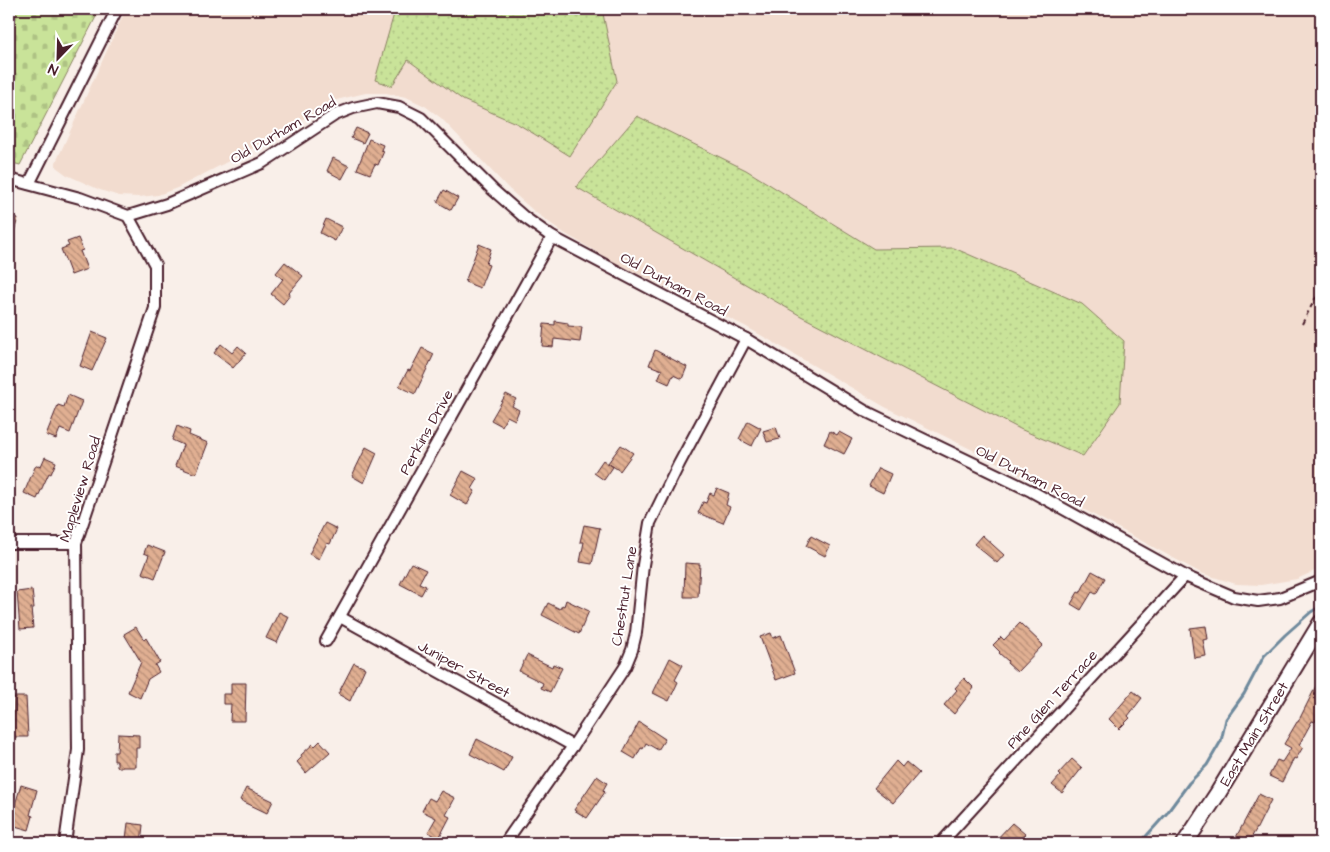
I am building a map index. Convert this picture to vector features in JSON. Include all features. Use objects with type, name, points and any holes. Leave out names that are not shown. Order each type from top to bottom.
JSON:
[{"type":"main road","name":"East Main Street","points":[[1185,843],[1218,794],[1321,623]]},
{"type":"street","points":[[30,184],[117,9]]},
{"type":"street","name":"Old Durham Road","points":[[128,216],[167,204],[262,163],[334,115],[353,108],[377,103],[400,107],[421,118],[493,190],[524,217],[552,237],[746,338],[865,411],[1031,491],[1185,576],[1234,597],[1258,601],[1280,598],[1321,581]]},
{"type":"street","points":[[9,179],[80,198],[128,216]]},
{"type":"street","name":"Mapleview Road","points":[[65,843],[78,750],[76,543],[155,308],[155,265],[128,216]]},
{"type":"street","name":"Perkins Drive","points":[[326,641],[552,237]]},
{"type":"street","name":"Chestnut Lane","points":[[505,843],[573,746],[625,667],[632,650],[636,632],[643,564],[650,523],[746,338]]},
{"type":"street","points":[[9,542],[76,543]]},
{"type":"street","name":"Pine Glen Terrace","points":[[941,843],[1185,576]]},
{"type":"street","name":"Juniper Street","points":[[340,618],[573,746]]},
{"type":"path","points":[[1302,324],[1315,299],[1321,293]]},
{"type":"shaded area","points":[[126,9],[1321,9],[1321,568],[1297,579],[1261,585],[1236,584],[1201,573],[987,457],[885,407],[745,326],[614,262],[564,233],[535,212],[509,189],[441,118],[425,106],[406,97],[386,93],[366,93],[336,100],[248,151],[177,188],[158,195],[139,197],[119,196],[100,190],[67,175],[56,167],[56,162]]},
{"type":"green space","points":[[9,9],[100,9],[20,165],[9,162]]},
{"type":"green space","points":[[398,9],[602,9],[617,81],[570,156],[518,124],[463,100],[408,60],[392,86],[375,80],[394,14]]},
{"type":"green space","points":[[637,116],[746,170],[874,249],[954,248],[1082,304],[1124,341],[1120,403],[1083,456],[1020,429],[801,316],[576,187]]},
{"type":"building","points":[[356,128],[368,133],[363,143],[351,138]]},
{"type":"building","points":[[369,139],[383,145],[381,150],[384,151],[378,165],[375,164],[370,174],[357,169]]},
{"type":"building","points":[[333,158],[349,166],[342,179],[327,171]]},
{"type":"building","points":[[444,190],[458,198],[451,210],[437,202]]},
{"type":"building","points":[[9,216],[18,218],[11,242],[9,241]]},
{"type":"building","points":[[326,219],[342,227],[335,241],[320,233]]},
{"type":"building","points":[[78,238],[83,250],[80,251],[87,269],[71,275],[61,249],[69,246],[67,242]]},
{"type":"building","points":[[479,244],[491,249],[486,264],[489,265],[480,288],[465,282]]},
{"type":"building","points":[[285,262],[303,276],[289,293],[290,295],[283,304],[271,294],[283,279],[276,273]]},
{"type":"building","points":[[555,321],[568,323],[568,326],[582,327],[580,342],[554,339],[553,347],[542,346],[544,324],[555,325]]},
{"type":"building","points":[[92,332],[107,338],[92,371],[80,366]]},
{"type":"building","points":[[221,344],[232,353],[238,346],[246,353],[233,368],[214,353]]},
{"type":"building","points":[[422,348],[434,354],[415,394],[399,386],[408,370],[410,371]]},
{"type":"building","points":[[655,350],[687,367],[682,379],[673,375],[669,384],[658,379],[662,370],[649,365]]},
{"type":"building","points":[[506,394],[516,399],[512,406],[519,410],[515,420],[507,416],[502,426],[491,420]]},
{"type":"building","points":[[68,395],[82,401],[70,433],[60,429],[56,439],[46,435],[58,405],[64,407]]},
{"type":"building","points":[[748,421],[761,428],[752,446],[739,439]]},
{"type":"building","points":[[177,426],[190,431],[189,435],[208,443],[196,474],[175,466],[183,445],[172,440]]},
{"type":"building","points":[[776,427],[780,439],[767,442],[763,431]]},
{"type":"building","points":[[830,431],[837,435],[839,432],[852,439],[844,454],[824,444]]},
{"type":"building","points":[[621,445],[633,453],[620,471],[608,463]]},
{"type":"building","points":[[366,447],[377,453],[364,483],[352,476]]},
{"type":"building","points":[[45,457],[56,462],[37,499],[24,493],[35,467],[41,466]]},
{"type":"building","points":[[603,460],[613,467],[604,480],[594,473]]},
{"type":"building","points":[[878,468],[891,474],[883,493],[869,486]]},
{"type":"building","points":[[463,471],[478,479],[472,489],[475,491],[467,505],[450,495]]},
{"type":"building","points":[[717,488],[729,493],[726,505],[730,507],[723,523],[698,513],[703,502],[706,503],[710,493],[714,495]]},
{"type":"building","points":[[325,523],[337,529],[330,544],[327,543],[319,559],[309,554]]},
{"type":"building","points":[[584,525],[600,528],[592,564],[580,562],[584,542],[580,542]]},
{"type":"building","points":[[982,535],[1004,555],[997,563],[974,544]]},
{"type":"building","points":[[811,536],[830,546],[825,556],[806,546]]},
{"type":"building","points":[[147,545],[165,552],[155,578],[142,573],[149,555],[144,553]]},
{"type":"building","points":[[411,563],[426,570],[419,583],[426,586],[421,595],[400,584]]},
{"type":"building","points":[[685,563],[700,564],[698,597],[684,597]]},
{"type":"building","points":[[1092,571],[1105,578],[1096,594],[1092,592],[1081,610],[1071,604],[1078,592],[1080,593]]},
{"type":"building","points":[[32,590],[34,608],[31,608],[33,628],[20,629],[17,592]]},
{"type":"building","points":[[566,600],[589,611],[579,634],[542,615],[548,603],[560,609],[562,605],[564,606]]},
{"type":"building","points":[[279,612],[289,617],[277,643],[266,638]]},
{"type":"building","points":[[1020,623],[1043,645],[1017,672],[993,645],[1001,637],[1004,640]]},
{"type":"building","points":[[1206,626],[1208,639],[1203,640],[1206,656],[1194,658],[1190,628]]},
{"type":"building","points":[[136,627],[144,640],[146,638],[160,662],[155,665],[159,672],[148,679],[140,698],[128,692],[141,662],[124,634]]},
{"type":"building","points":[[771,633],[773,638],[781,635],[795,673],[776,680],[760,637]]},
{"type":"building","points":[[527,655],[552,667],[553,664],[562,668],[550,692],[541,688],[543,683],[519,671]]},
{"type":"building","points":[[670,658],[683,665],[675,680],[678,682],[669,701],[653,693]]},
{"type":"building","points":[[354,663],[365,668],[350,701],[338,694]]},
{"type":"building","points":[[1321,676],[1321,709],[1315,722],[1312,721],[1299,745],[1303,747],[1296,759],[1294,758],[1282,782],[1269,776],[1277,760],[1282,762],[1291,748],[1284,744],[1298,722]]},
{"type":"building","points":[[964,678],[974,688],[954,714],[944,705],[957,690],[955,688]]},
{"type":"building","points":[[231,683],[246,683],[245,721],[230,721],[231,704],[223,704],[223,694],[231,694]]},
{"type":"building","points":[[1133,691],[1142,698],[1128,716],[1130,718],[1119,729],[1109,719]]},
{"type":"building","points":[[14,697],[26,697],[28,737],[13,737]]},
{"type":"building","points":[[639,722],[665,739],[658,750],[646,743],[635,759],[623,752]]},
{"type":"building","points":[[118,734],[139,735],[139,748],[136,748],[136,767],[117,767],[117,761],[114,761],[114,752],[117,752]]},
{"type":"building","points":[[477,739],[512,757],[504,772],[470,754]]},
{"type":"building","points":[[320,741],[330,752],[306,773],[297,762],[302,757],[301,755],[313,744],[315,746]]},
{"type":"building","points":[[1072,759],[1082,768],[1062,793],[1052,785],[1060,776],[1058,774]]},
{"type":"building","points":[[896,761],[902,767],[906,762],[919,773],[893,803],[874,788]]},
{"type":"building","points":[[597,776],[607,783],[603,790],[605,792],[587,818],[574,810]]},
{"type":"building","points":[[21,785],[37,790],[30,815],[33,816],[29,830],[15,826],[16,823],[10,821]]},
{"type":"building","points":[[246,788],[273,801],[267,813],[240,800]]},
{"type":"building","points":[[441,791],[455,798],[446,815],[450,817],[439,838],[428,832],[436,818],[422,811],[429,798],[435,801]]},
{"type":"building","points":[[1259,794],[1271,800],[1257,828],[1248,843],[1233,843]]},
{"type":"building","points":[[128,823],[143,825],[141,843],[128,843],[129,840],[126,839]]},
{"type":"building","points":[[1012,823],[1025,834],[1017,843],[993,843]]},
{"type":"waterway","points":[[1140,843],[1167,813],[1189,783],[1207,765],[1221,741],[1226,719],[1244,694],[1264,656],[1311,612],[1321,606]]}]
